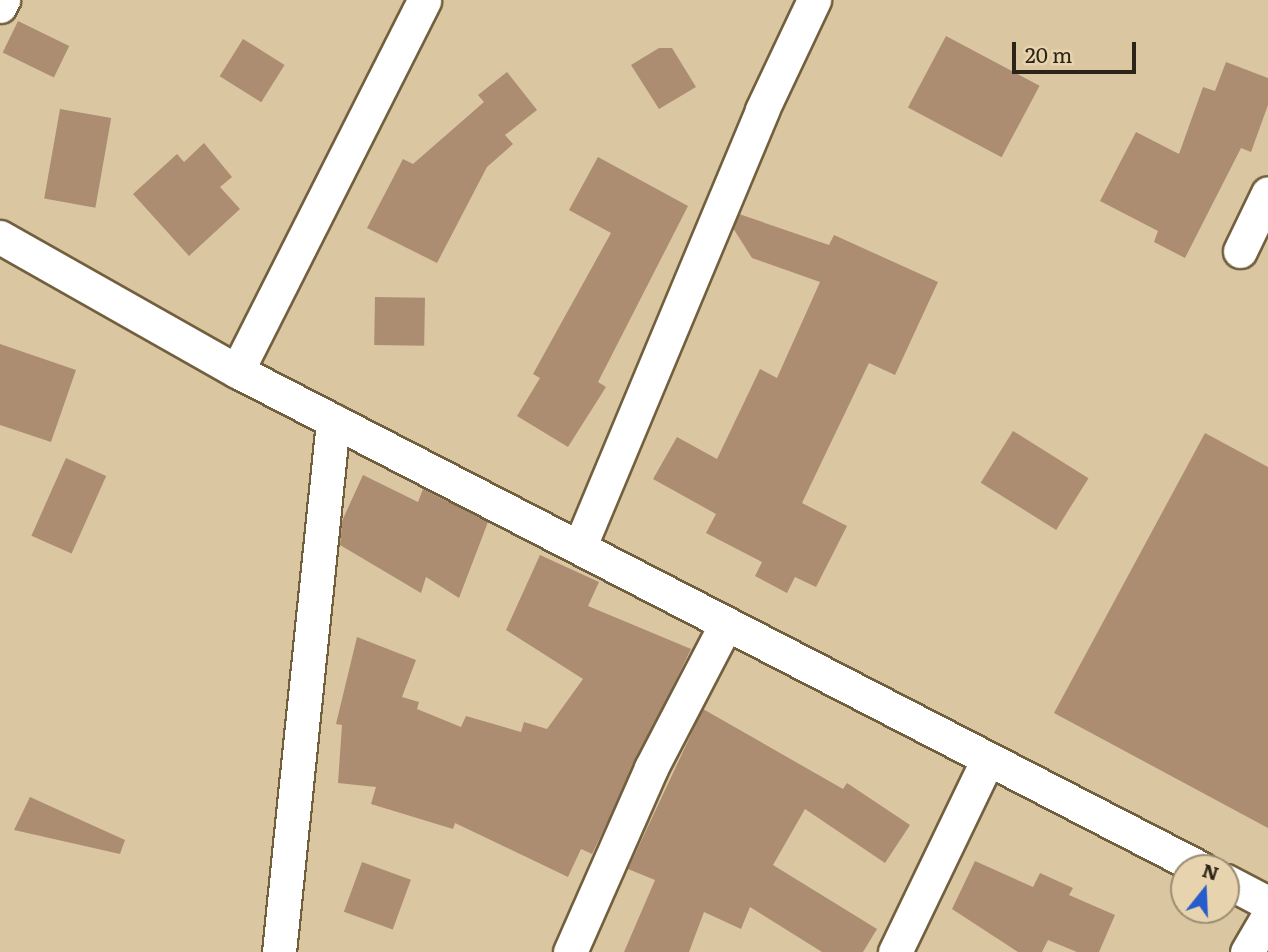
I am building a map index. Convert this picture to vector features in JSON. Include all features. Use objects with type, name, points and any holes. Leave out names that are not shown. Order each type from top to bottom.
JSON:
[{"type":"street","points":[[0,6],[3,0]]},
{"type":"street","points":[[237,371],[424,0]]},
{"type":"street","points":[[580,546],[762,110],[814,0]]},
{"type":"street","points":[[1240,251],[1268,192]]},
{"type":"street","points":[[0,237],[237,371],[1173,854]]},
{"type":"street","points":[[279,952],[333,421]]},
{"type":"street","points":[[570,952],[651,768],[726,624]]},
{"type":"street","points":[[895,952],[988,759]]},
{"type":"street","points":[[1240,888],[1268,903]]},
{"type":"street","points":[[1247,952],[1268,916]]},
{"type":"building","points":[[18,21],[69,46],[54,77],[3,52]]},
{"type":"building","points":[[946,36],[1040,86],[1002,157],[908,108]]},
{"type":"building","points":[[243,39],[285,65],[261,102],[220,76]]},
{"type":"building","points":[[659,48],[672,48],[696,87],[659,109],[631,65]]},
{"type":"building","points":[[1226,62],[1268,78],[1268,105],[1251,152],[1241,148],[1185,258],[1154,242],[1158,231],[1100,201],[1136,132],[1179,154],[1203,87],[1215,91]]},
{"type":"building","points":[[507,72],[537,110],[505,135],[513,144],[487,167],[437,263],[367,228],[403,159],[413,164],[484,102],[478,95]]},
{"type":"building","points":[[60,109],[111,118],[95,208],[44,199]]},
{"type":"building","points":[[204,143],[232,177],[220,187],[240,209],[189,256],[133,194],[177,154],[184,162]]},
{"type":"building","points":[[598,157],[688,206],[598,382],[606,387],[568,447],[517,416],[540,378],[533,374],[611,233],[569,210]]},
{"type":"building","points":[[739,214],[829,245],[834,235],[938,282],[895,375],[869,363],[802,503],[847,526],[816,587],[795,577],[787,593],[755,576],[762,562],[706,533],[716,514],[653,479],[677,437],[717,459],[760,369],[777,378],[820,282],[752,258],[733,228]]},
{"type":"building","points":[[375,297],[425,298],[424,346],[374,345]]},
{"type":"building","points":[[0,344],[76,370],[51,442],[0,425]]},
{"type":"building","points":[[1013,431],[1088,478],[1056,530],[981,483]]},
{"type":"building","points":[[1205,433],[1268,467],[1268,828],[1054,713]]},
{"type":"building","points":[[66,458],[106,476],[72,554],[31,536]]},
{"type":"building","points":[[363,475],[418,502],[423,489],[488,522],[459,598],[426,577],[421,593],[340,545],[342,521]]},
{"type":"building","points":[[540,555],[599,582],[588,606],[691,649],[592,854],[581,849],[568,877],[455,823],[453,829],[371,804],[376,787],[338,783],[342,725],[336,724],[357,637],[416,660],[402,697],[419,702],[417,709],[461,727],[466,716],[521,732],[524,722],[547,729],[583,679],[506,630]]},
{"type":"building","points":[[703,709],[843,789],[847,783],[910,825],[885,863],[805,809],[773,865],[877,929],[863,952],[822,952],[750,907],[741,929],[704,912],[689,952],[624,952],[655,880],[628,869]]},
{"type":"building","points":[[30,797],[125,840],[120,854],[14,830]]},
{"type":"building","points":[[975,861],[1033,887],[1040,873],[1073,888],[1069,895],[1115,915],[1099,952],[1077,952],[1048,940],[1042,952],[1018,952],[952,909]]},
{"type":"building","points":[[362,862],[411,880],[393,930],[344,912]]}]
